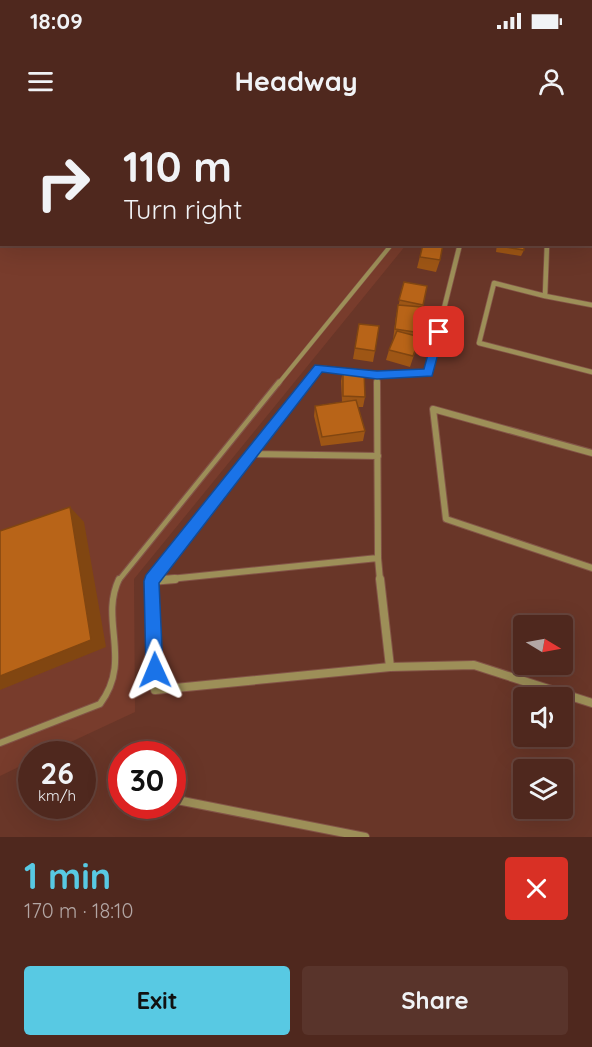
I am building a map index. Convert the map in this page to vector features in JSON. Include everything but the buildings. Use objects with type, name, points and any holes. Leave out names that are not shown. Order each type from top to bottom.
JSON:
[{"type":"street","points":[[460,246],[428,373],[377,375],[320,368],[151,581],[155,690],[390,667],[474,665],[592,703]]},
{"type":"street","points":[[545,296],[547,246]]},
{"type":"street","points":[[592,305],[494,284],[479,343],[592,372]]},
{"type":"street","points":[[377,375],[378,558],[390,667]]},
{"type":"street","points":[[592,453],[433,409],[446,519],[592,568]]},
{"type":"street","points":[[250,454],[378,456]]},
{"type":"street","points":[[151,581],[378,558]]},
{"type":"street","points":[[186,802],[365,837]]},
{"type":"lane","points":[[0,742],[100,704],[109,694],[116,677],[113,593],[120,577],[390,246]]},
{"type":"shaded area","points":[[0,246],[405,246],[134,579],[135,712],[73,741],[18,741],[18,767],[0,776]]},
{"type":"route","points":[[155,670],[151,581],[320,368],[377,375],[428,373],[439,332]]}]
